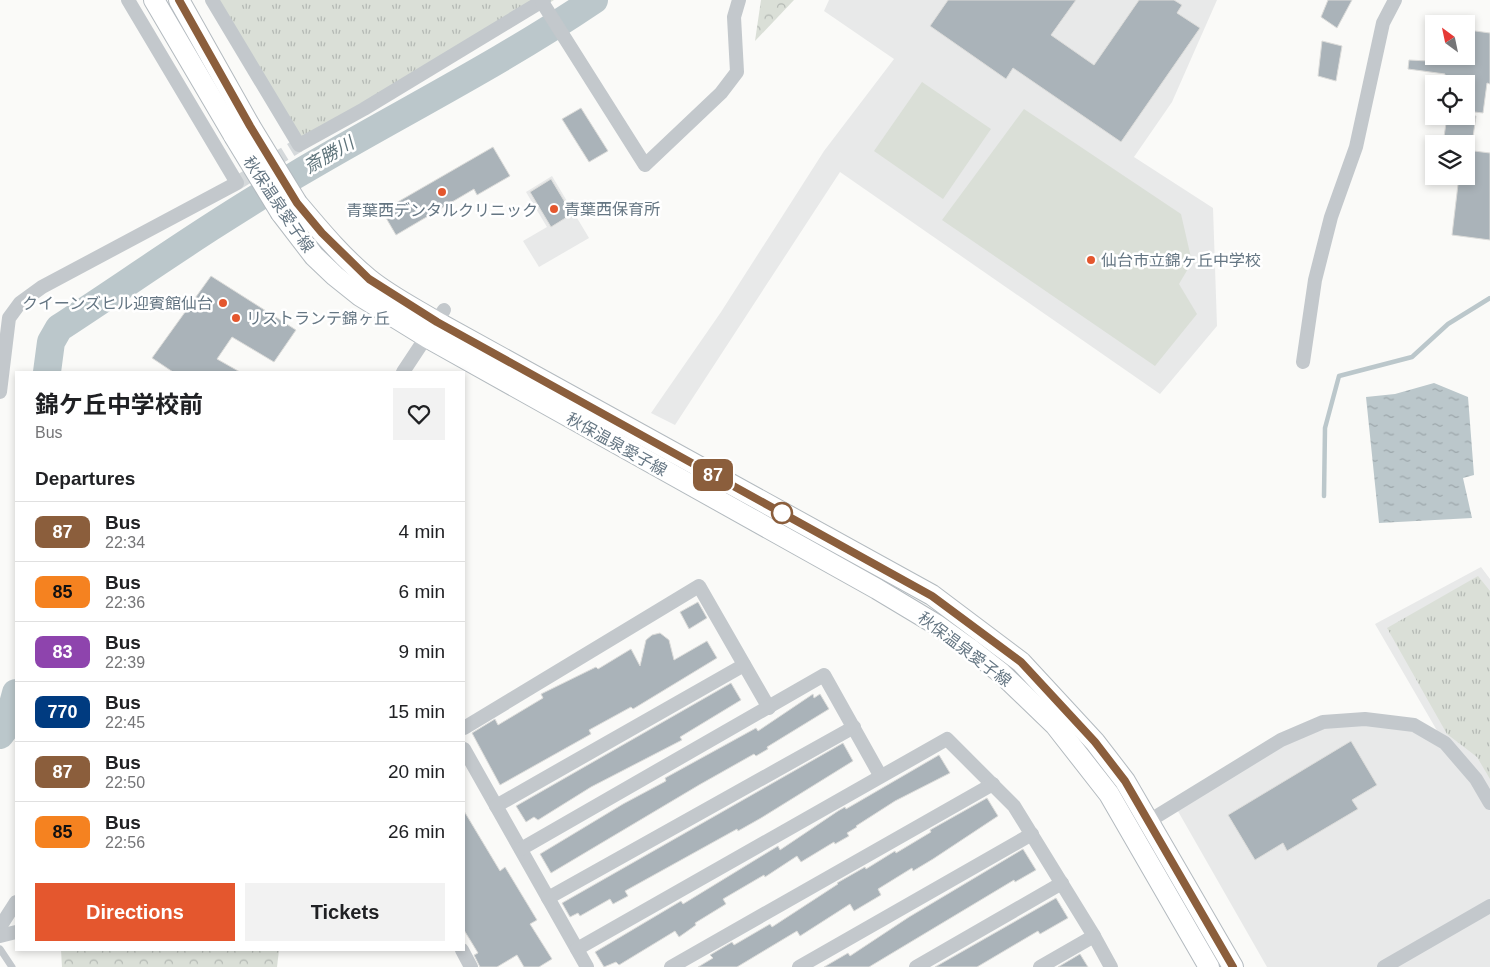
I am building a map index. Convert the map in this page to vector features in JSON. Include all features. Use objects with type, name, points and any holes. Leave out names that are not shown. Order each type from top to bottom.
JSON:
[{"type":"main road","name":"秋保温泉愛子線","points":[[154,0],[242,131],[289,208],[322,233],[369,279],[436,323],[937,625],[1001,673],[1055,725],[1109,794],[1209,967]]},
{"type":"main road","name":"秋保温泉愛子線","points":[[179,0],[242,131]]},
{"type":"main road","name":"秋保温泉愛子線","points":[[436,323],[932,596],[1021,662],[1060,701],[1125,781],[1233,967]]},
{"type":"street","points":[[0,392],[9,318],[20,303],[59,278],[237,183],[128,0]]},
{"type":"street","points":[[212,0],[299,145],[544,3],[564,40],[645,165],[714,99],[737,72],[734,17],[739,0]]},
{"type":"street","points":[[1304,362],[1318,271],[1331,217],[1356,147],[1384,23],[1394,0]]},
{"type":"street","points":[[404,371],[436,323]]},
{"type":"street","points":[[465,727],[699,586],[769,708]]},
{"type":"street","points":[[496,806],[744,665]]},
{"type":"street","points":[[521,849],[769,708],[824,674],[880,775]]},
{"type":"street","points":[[1149,821],[1281,740],[1323,722],[1365,719],[1414,725],[1445,744],[1476,778],[1490,803]]},
{"type":"street","points":[[548,898],[854,727]]},
{"type":"street","points":[[577,949],[880,775],[947,739],[1014,806],[1111,967]]},
{"type":"street","points":[[465,751],[587,967]]},
{"type":"street","points":[[671,967],[993,784]]},
{"type":"street","points":[[799,967],[1032,834]]},
{"type":"street","points":[[916,967],[1062,883]]},
{"type":"street","points":[[0,927],[15,904]]},
{"type":"street","points":[[1384,967],[1490,906]]},
{"type":"street","points":[[0,936],[15,932]]},
{"type":"street","points":[[1040,967],[1094,936]]},
{"type":"street","points":[[463,951],[471,967]]},
{"type":"lane","points":[[0,949],[12,967]]},
{"type":"shaded area","name":"仙台市立錦ヶ丘中学校","points":[[829,0],[1217,0],[1172,102],[1134,157],[1213,208],[1217,326],[1160,394],[840,172],[675,425],[651,413],[721,312],[824,151],[894,59],[824,11]]},
{"type":"shaded area","name":"青葉西保育所","points":[[552,176],[589,238],[539,267],[523,241],[547,227],[526,192]]},
{"type":"shaded area","points":[[1481,567],[1490,579],[1490,967],[1267,967],[1175,806],[1323,722],[1365,719],[1439,734],[1375,624]]},
{"type":"green space","points":[[212,0],[554,0],[512,27],[299,145]]},
{"type":"green space","points":[[761,0],[794,0],[755,41]]},
{"type":"green space","points":[[922,82],[991,129],[943,199],[874,151]]},
{"type":"green space","points":[[1024,109],[1181,214],[1192,262],[1179,284],[1197,314],[1155,366],[942,220]]},
{"type":"green space","points":[[1478,576],[1490,591],[1490,779],[1477,757],[1447,734],[1387,628]]},
{"type":"green space","points":[[61,951],[279,951],[277,967],[62,967]]},
{"type":"water","points":[[1434,383],[1468,397],[1474,475],[1463,478],[1472,518],[1379,523],[1366,397],[1395,394]]},
{"type":"building","points":[[948,0],[1076,0],[1051,35],[1094,65],[1139,0],[1174,0],[1182,5],[1177,13],[1200,28],[1121,142],[1013,68],[1006,79],[930,26]]},
{"type":"building","points":[[1328,0],[1352,0],[1337,28],[1321,17]]},
{"type":"building","points":[[1475,31],[1490,33],[1490,84],[1487,83],[1483,113],[1475,112],[1475,75],[1445,75],[1408,69],[1409,60],[1425,61],[1425,65],[1475,65]]},
{"type":"building","points":[[1322,41],[1342,46],[1336,81],[1318,76]]},
{"type":"building","points":[[581,108],[608,151],[589,162],[562,119]]},
{"type":"building","points":[[1446,125],[1475,125],[1473,135],[1444,135]]},
{"type":"building","name":"青葉西デンタルクリニック","points":[[493,147],[510,176],[477,195],[474,189],[396,235],[382,211]]},
{"type":"building","points":[[1475,151],[1490,153],[1490,240],[1452,235],[1458,185],[1475,185]]},
{"type":"building","points":[[551,179],[572,214],[551,227],[530,192]]},
{"type":"building","name":"クイーンズヒル迎賓館仙台","points":[[211,276],[296,330],[274,362],[232,337],[217,359],[238,371],[172,371],[152,358]]},
{"type":"building","points":[[698,602],[707,618],[689,629],[680,612]]},
{"type":"building","points":[[660,633],[669,640],[674,660],[707,641],[717,658],[633,709],[631,707],[589,730],[591,734],[500,785],[472,733],[495,719],[498,725],[543,698],[541,694],[596,667],[598,669],[631,649],[640,666],[646,640],[652,635]]},
{"type":"building","points":[[731,683],[741,700],[680,737],[682,740],[591,787],[538,820],[534,817],[526,822],[516,806]]},
{"type":"building","points":[[813,694],[814,698],[820,694],[829,709],[767,747],[768,749],[756,756],[754,754],[699,785],[551,873],[540,854],[623,804],[666,781],[665,778],[756,728],[758,731]]},
{"type":"building","points":[[1351,741],[1377,785],[1352,800],[1358,809],[1287,851],[1283,843],[1255,860],[1228,815]]},
{"type":"building","points":[[843,743],[853,761],[761,818],[738,831],[737,829],[625,891],[628,896],[613,904],[610,899],[580,916],[578,913],[570,917],[562,903]]},
{"type":"building","points":[[939,755],[950,773],[895,801],[856,826],[847,833],[849,836],[835,844],[834,842],[801,862],[797,856],[765,877],[764,875],[723,899],[726,904],[695,923],[696,925],[679,937],[675,931],[619,965],[616,962],[604,967],[595,952],[681,901],[683,904],[778,846],[780,850],[838,811],[845,807],[846,809]]},
{"type":"building","points":[[987,798],[998,816],[933,859],[913,871],[912,868],[878,889],[881,895],[854,911],[850,904],[800,936],[797,931],[737,967],[698,967],[713,958],[710,955],[732,942],[734,945],[770,924],[772,927],[837,883],[865,867],[866,869],[895,851],[896,853],[931,832],[930,830]]},
{"type":"building","points":[[465,813],[500,871],[505,867],[537,920],[530,924],[552,959],[539,967],[524,967],[517,955],[497,967],[480,967],[474,955],[478,953],[465,932]]},
{"type":"building","points":[[1023,849],[1036,870],[1015,882],[1014,880],[869,967],[824,967],[848,953],[850,956],[909,917]]},
{"type":"building","points":[[1056,898],[1068,918],[1040,934],[1038,931],[977,967],[935,967]]},
{"type":"building","points":[[1080,954],[1088,967],[1058,967]]},
{"type":"waterway","name":"斎勝川","points":[[47,371],[51,342],[59,328],[264,194],[521,47],[594,0]]},
{"type":"waterway","points":[[1324,496],[1325,428],[1339,376],[1412,357],[1448,324],[1490,298]]},
{"type":"waterway","name":"斎勝川","points":[[0,735],[7,726],[15,697]]},
{"type":"tunnel","points":[[237,183],[299,145]]},
{"type":"bus line","name":"87","points":[[179,0],[250,126],[297,203],[322,233],[369,279],[437,322],[932,596],[1021,662],[1060,701],[1125,781],[1233,967]]},
{"type":"place","name":"青葉西デンタルクリニック","points":[[442,192]]},
{"type":"place","name":"青葉西保育所","points":[[554,209]]},
{"type":"place","name":"仙台市立錦ヶ丘中学校","points":[[1091,260]]},
{"type":"place","name":"クイーンズヒル迎賓館仙台","points":[[223,303]]},
{"type":"place","name":"リストランテ錦ヶ丘","points":[[236,318]]}]
